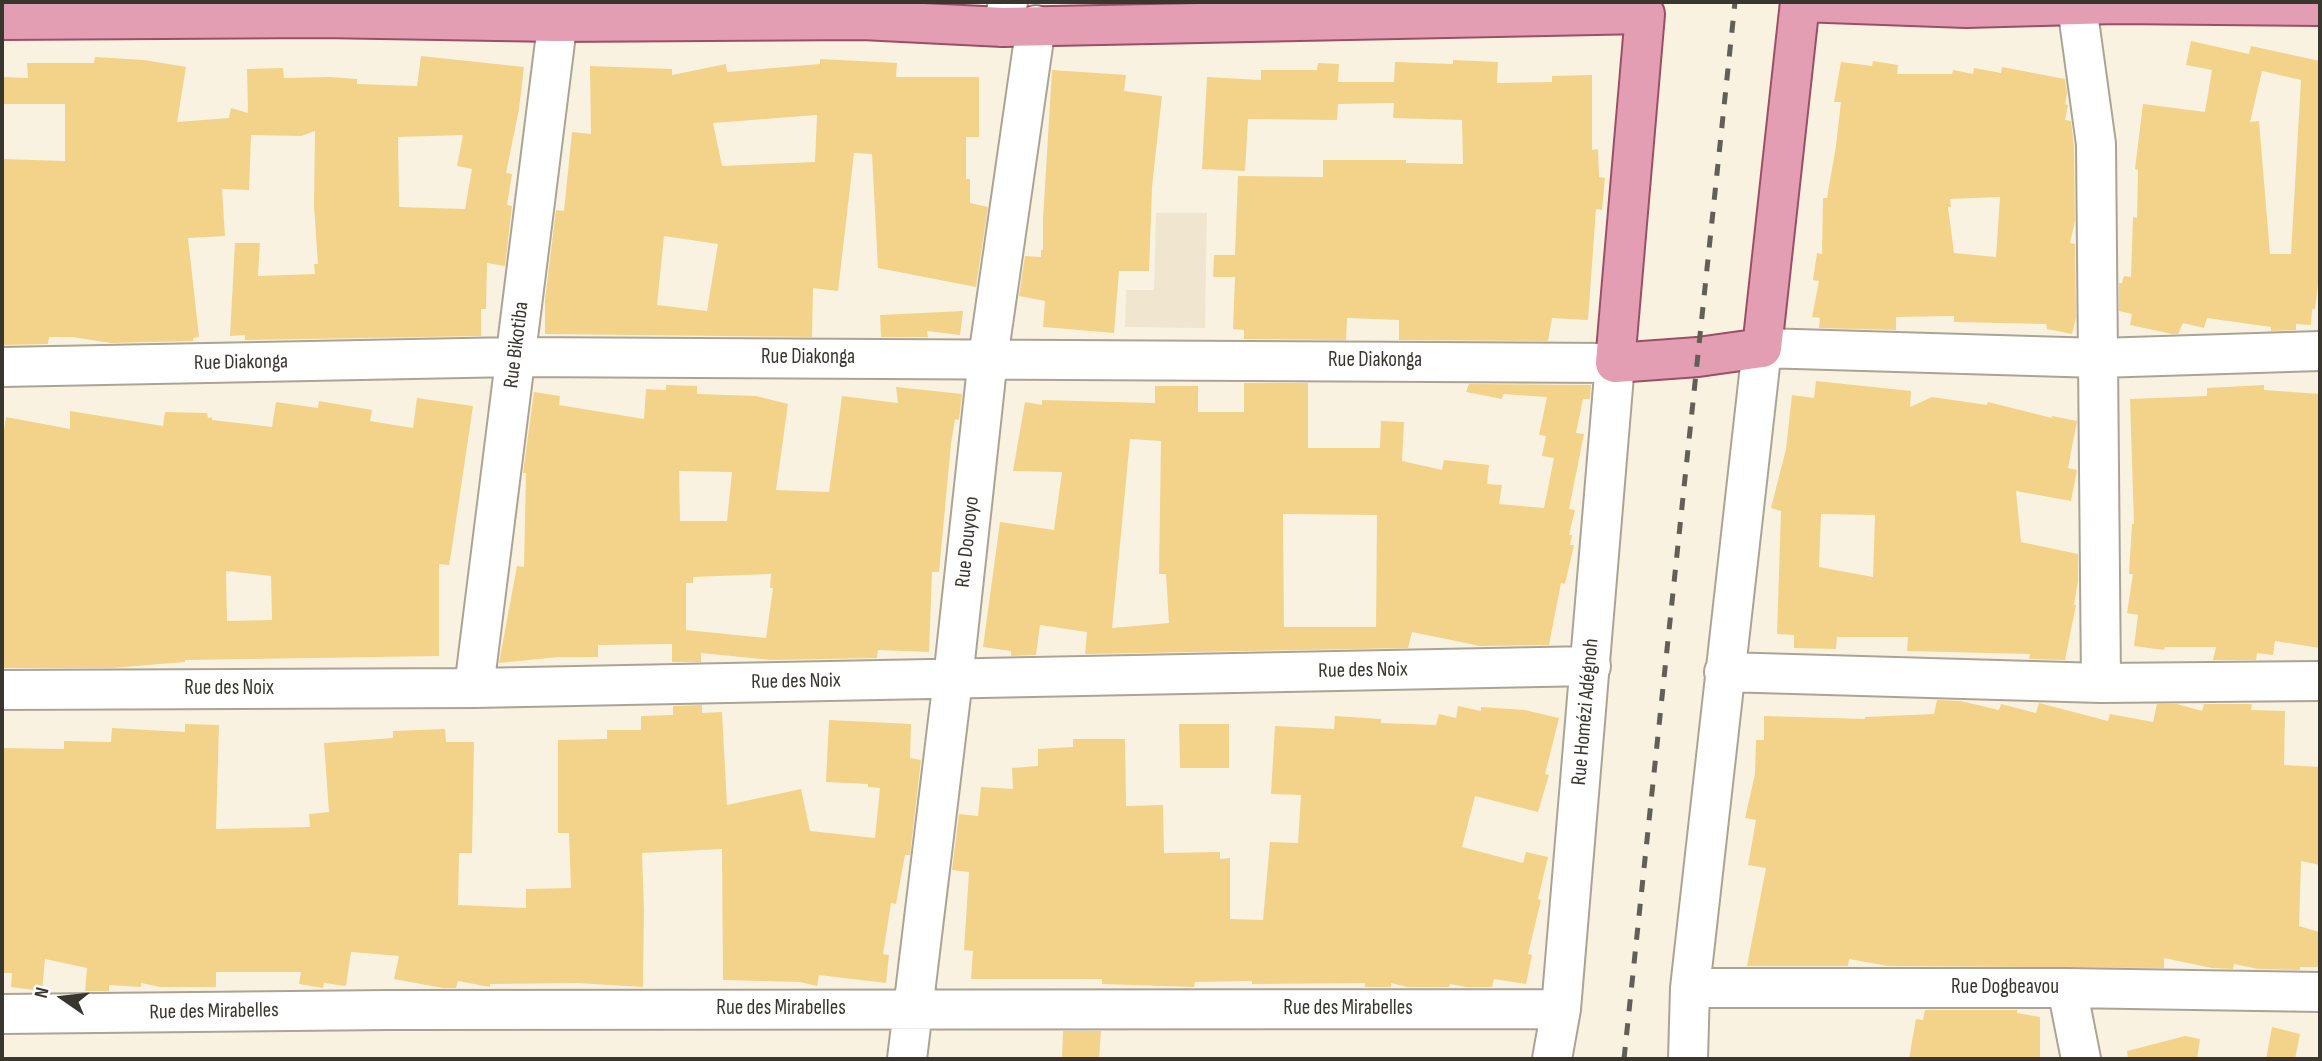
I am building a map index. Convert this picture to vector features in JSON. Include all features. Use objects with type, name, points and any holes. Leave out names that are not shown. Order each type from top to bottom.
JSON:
[{"type":"main road","points":[[2,20],[322,10],[755,11],[862,20],[1646,8],[1615,363],[1698,357],[1762,348],[1800,2],[1966,8],[2117,3],[2320,6]]},
{"type":"street","points":[[2077,6],[2095,144],[2101,683]]},
{"type":"street","name":"Rue Bikotiba","points":[[474,688],[558,12]]},
{"type":"street","name":"Rue Douyoyo","points":[[907,1059],[953,680],[988,358],[1016,18]]},
{"type":"street","points":[[1688,1059],[1690,988],[1762,348],[2099,358],[2320,351]]},
{"type":"street","name":"Rue Diakonga","points":[[2,367],[515,357],[1615,363]]},
{"type":"street","name":"Rue Homézi Adégnoh","points":[[1552,1059],[1561,1009],[1615,363]]},
{"type":"street","name":"Rue des Noix","points":[[2,690],[474,688],[1591,666]]},
{"type":"street","points":[[1724,672],[2101,683],[2320,681]]},
{"type":"street","name":"Rue Dogbeavou","points":[[1690,988],[2067,988],[2320,992]]},
{"type":"street","points":[[2067,988],[2081,1059]]},
{"type":"street","name":"Rue des Mirabelles","points":[[2,1014],[388,1010],[1561,1009]]},
{"type":"shaded area","points":[[1156,213],[1207,213],[1205,328],[1125,327],[1126,290],[1154,290]]},
{"type":"building","points":[[2191,41],[2249,54],[2251,46],[2320,61],[2320,285],[2315,309],[2312,309],[2311,325],[2296,324],[2296,330],[2271,331],[2271,327],[2207,318],[2204,328],[2183,323],[2178,334],[2172,334],[2130,325],[2132,314],[2119,311],[2119,283],[2122,283],[2124,276],[2131,277],[2133,217],[2137,218],[2138,170],[2135,169],[2143,104],[2205,112],[2212,70],[2186,65]],"holes":[[[2262,71],[2301,80],[2291,254],[2270,254],[2259,121],[2250,122]]]},
{"type":"building","points":[[421,56],[524,67],[519,109],[506,173],[512,174],[507,205],[512,206],[505,266],[487,263],[486,309],[481,309],[481,336],[245,340],[245,335],[230,336],[235,243],[260,243],[258,276],[315,274],[314,264],[318,264],[314,205],[315,131],[301,136],[251,135],[249,190],[222,189],[225,236],[188,238],[199,337],[193,338],[193,341],[111,343],[72,337],[49,337],[48,344],[2,345],[2,159],[65,161],[65,104],[2,104],[2,77],[28,78],[27,63],[94,63],[95,57],[144,60],[186,67],[177,122],[229,118],[231,108],[248,113],[247,69],[283,68],[284,78],[329,77],[357,79],[357,84],[417,86]],"holes":[[[463,135],[457,166],[472,169],[465,209],[399,207],[398,137]]]},
{"type":"building","points":[[820,59],[897,63],[896,77],[979,77],[979,137],[966,137],[966,179],[970,179],[970,203],[988,207],[976,287],[878,268],[872,154],[854,153],[838,291],[813,288],[812,337],[545,334],[545,300],[556,210],[564,211],[572,132],[591,134],[590,66],[672,69],[672,75],[726,64],[727,72],[820,64]],"holes":[[[817,115],[815,162],[722,166],[713,123]],[[664,236],[718,244],[707,311],[657,305]]]},
{"type":"building","points":[[1453,60],[1498,62],[1497,83],[1552,82],[1552,76],[1592,75],[1592,150],[1598,149],[1599,177],[1605,178],[1602,210],[1596,209],[1588,320],[1552,318],[1548,341],[1399,340],[1399,320],[1347,318],[1346,340],[1244,339],[1244,330],[1233,329],[1235,277],[1213,277],[1214,255],[1235,255],[1238,176],[1323,177],[1323,160],[1406,160],[1406,163],[1463,164],[1462,120],[1393,118],[1394,103],[1338,104],[1337,120],[1248,119],[1245,171],[1202,169],[1207,77],[1261,80],[1261,70],[1317,70],[1318,63],[1339,64],[1338,82],[1394,82],[1395,62],[1453,64]]},
{"type":"building","points":[[1873,61],[1898,65],[1897,74],[1952,74],[1953,70],[1973,74],[1974,68],[2001,73],[2002,67],[2065,79],[2065,104],[2068,105],[2065,120],[2071,121],[2074,146],[2075,221],[2070,243],[2075,244],[2076,318],[2072,334],[2047,329],[2046,324],[1954,322],[1954,316],[1896,317],[1896,330],[1819,328],[1820,318],[1812,317],[1819,281],[1813,280],[1817,253],[1822,254],[1823,198],[1827,198],[1836,146],[1841,102],[1834,102],[1841,62],[1872,66]],"holes":[[[2000,197],[1996,257],[1954,253],[1948,207],[1951,207],[1950,199]]]},
{"type":"building","points":[[1052,70],[1126,75],[1124,91],[1162,96],[1152,187],[1149,271],[1119,271],[1114,333],[1043,327],[1045,301],[1019,296],[1025,256],[1041,257],[1043,250]]},
{"type":"building","points":[[963,311],[960,335],[927,331],[928,337],[881,337],[880,315]]},
{"type":"building","points":[[1816,381],[1911,391],[1910,407],[1932,397],[1987,405],[1988,402],[2052,418],[2077,421],[2068,468],[2077,470],[2071,501],[2016,491],[2021,542],[2078,554],[2076,605],[2065,660],[2029,659],[2030,654],[1907,651],[1908,637],[1837,637],[1836,649],[1794,648],[1794,635],[1777,634],[1781,511],[1771,508],[1786,449],[1792,395],[1814,398]],"holes":[[[1821,514],[1875,515],[1873,577],[1819,567]]]},
{"type":"building","points":[[1244,383],[1308,383],[1308,448],[1380,448],[1381,421],[1404,422],[1402,461],[1442,470],[1444,460],[1489,465],[1487,484],[1502,485],[1499,504],[1544,508],[1554,458],[1542,456],[1546,436],[1539,435],[1547,397],[1503,394],[1502,399],[1466,392],[1469,384],[1591,385],[1590,399],[1583,399],[1576,433],[1584,434],[1569,509],[1575,510],[1569,535],[1572,535],[1570,545],[1574,545],[1565,584],[1561,583],[1549,645],[1480,646],[1412,632],[1408,648],[1085,654],[1087,632],[1040,625],[1036,655],[1011,656],[1011,651],[983,647],[1000,522],[1054,530],[1062,472],[1013,471],[1025,402],[1042,405],[1042,400],[1155,403],[1155,386],[1198,386],[1198,412],[1244,412]],"holes":[[[1130,439],[1161,441],[1159,574],[1166,574],[1169,623],[1112,628]],[[1283,514],[1377,515],[1376,627],[1284,627]]]},
{"type":"building","points":[[666,385],[697,386],[697,394],[756,396],[788,404],[776,490],[829,492],[842,396],[898,403],[896,387],[962,394],[959,420],[955,419],[951,444],[939,572],[932,572],[929,652],[878,650],[877,658],[771,660],[701,653],[701,662],[672,662],[672,644],[598,645],[598,657],[559,657],[499,663],[517,566],[524,567],[526,473],[523,473],[534,392],[560,396],[559,405],[644,419],[646,389],[666,390]],"holes":[[[679,471],[732,472],[727,521],[680,521]],[[771,574],[770,588],[773,588],[766,638],[686,630],[686,583],[693,583],[693,577]]]},
{"type":"building","points":[[2264,385],[2264,390],[2320,394],[2320,648],[2275,641],[2273,655],[2257,653],[2256,660],[2213,660],[2216,647],[2165,647],[2164,650],[2134,646],[2138,615],[2127,613],[2133,574],[2129,574],[2134,524],[2130,399],[2207,396],[2207,388]]},
{"type":"building","points":[[417,398],[473,406],[449,565],[439,564],[439,656],[185,660],[111,668],[2,668],[2,443],[6,417],[70,429],[70,411],[163,426],[165,412],[207,413],[212,420],[272,427],[276,402],[318,408],[319,401],[372,410],[370,421],[413,428]],"holes":[[[226,571],[271,576],[272,620],[227,621]]]},
{"type":"building","points":[[1937,700],[1961,701],[1999,710],[2001,704],[2036,713],[2039,703],[2108,721],[2110,714],[2153,722],[2157,704],[2177,704],[2202,711],[2204,704],[2252,704],[2251,710],[2285,711],[2284,765],[2320,767],[2320,865],[2301,861],[2299,926],[2319,932],[2318,967],[2300,967],[2300,970],[2258,969],[2234,964],[2233,969],[2212,968],[2164,958],[2164,968],[1888,966],[1849,959],[1848,966],[1747,966],[1766,868],[1748,865],[1756,820],[1745,818],[1755,774],[1756,740],[1764,740],[1764,716],[1865,719],[1934,714]]},
{"type":"building","points":[[702,705],[702,713],[722,712],[727,805],[801,789],[810,831],[875,838],[880,788],[868,787],[868,784],[826,782],[829,720],[911,724],[910,758],[921,760],[910,855],[905,855],[896,904],[891,903],[883,954],[889,955],[886,983],[819,975],[817,986],[800,982],[723,980],[722,849],[642,853],[643,987],[577,983],[490,984],[490,987],[458,981],[456,988],[443,988],[394,979],[399,956],[351,952],[346,986],[324,983],[323,988],[299,984],[301,972],[216,972],[216,987],[160,987],[141,983],[141,987],[109,985],[109,991],[85,991],[87,968],[45,959],[42,991],[11,987],[12,973],[2,973],[2,748],[64,749],[64,741],[111,742],[112,728],[185,732],[185,724],[219,725],[216,829],[310,827],[309,814],[329,812],[324,743],[393,738],[393,731],[445,729],[446,742],[474,742],[472,853],[459,853],[458,905],[526,908],[526,889],[571,888],[569,833],[558,833],[558,740],[607,739],[607,730],[641,730],[641,716],[673,715],[673,706]]},
{"type":"building","points":[[1458,706],[1481,711],[1481,707],[1525,710],[1559,718],[1545,774],[1549,775],[1538,812],[1475,796],[1462,847],[1523,863],[1526,852],[1548,857],[1528,954],[1532,955],[1526,984],[1494,979],[1492,987],[1450,984],[1449,987],[1407,987],[1391,983],[1391,987],[1365,987],[1365,983],[1252,984],[1252,981],[1195,982],[1194,987],[1102,984],[1102,979],[971,979],[973,951],[964,950],[969,872],[952,870],[959,814],[978,816],[981,787],[1013,789],[1012,768],[1038,766],[1038,749],[1073,747],[1073,739],[1125,739],[1126,806],[1163,805],[1164,853],[1220,852],[1220,859],[1230,858],[1230,919],[1263,920],[1270,842],[1298,843],[1301,795],[1271,794],[1275,726],[1334,729],[1335,716],[1381,719],[1381,723],[1436,725],[1439,714],[1456,718]]},
{"type":"building","points":[[1179,724],[1229,724],[1229,768],[1180,768]]},
{"type":"building","points":[[1925,1010],[2017,1010],[2017,1013],[2040,1017],[2040,1059],[1909,1059],[1916,1019],[1923,1020]]},
{"type":"building","points":[[2272,1027],[2300,1034],[2295,1059],[2266,1059]]},
{"type":"building","points":[[1063,1031],[1101,1031],[1099,1059],[1062,1059]]},
{"type":"building","points":[[2185,1036],[2200,1039],[2197,1059],[2128,1059],[2127,1051]]},
{"type":"railway","points":[[1624,1059],[1735,2]]}]
